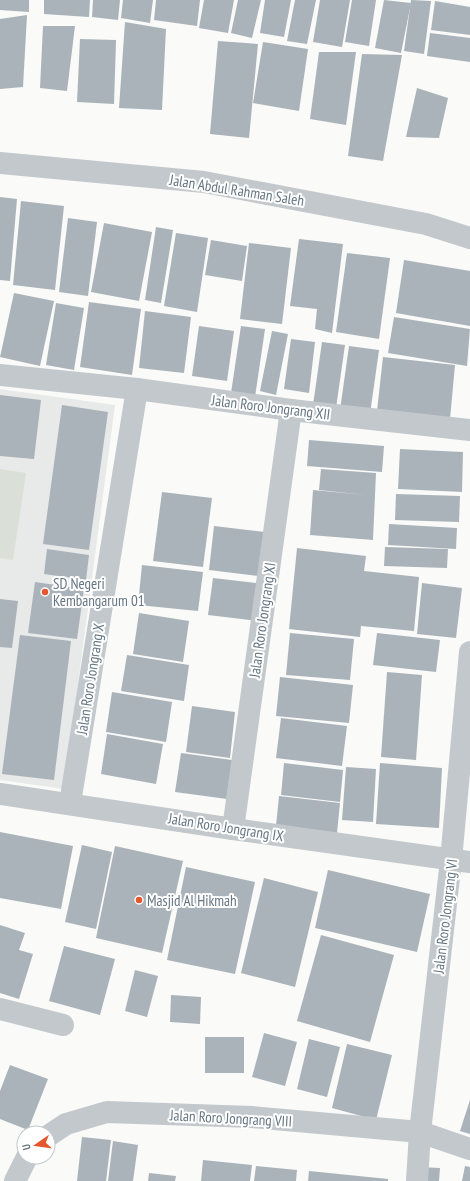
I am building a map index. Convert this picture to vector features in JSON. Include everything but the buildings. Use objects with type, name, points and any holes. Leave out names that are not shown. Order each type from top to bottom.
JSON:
[{"type":"street","name":"Jalan Abdul Rahman Saleh","points":[[0,163],[204,182],[426,224],[470,238]]},
{"type":"street","name":"Jalan Roro Jongrang XII","points":[[0,375],[137,389],[291,410],[470,430]]},
{"type":"street","name":"Jalan Roro Jongrang X","points":[[70,803],[137,389]]},
{"type":"street","name":"Jalan Roro Jongrang XI","points":[[233,829],[291,410]]},
{"type":"street","name":"Jalan Roro Jongrang VI","points":[[417,1181],[420,1132],[461,861],[470,652]]},
{"type":"street","name":"Jalan Roro Jongrang IX","points":[[0,794],[461,861]]},
{"type":"street","points":[[0,1009],[63,1025]]},
{"type":"street","name":"Jalan Roro Jongrang VIII","points":[[56,1131],[66,1124],[107,1112],[252,1117],[420,1132],[470,1149]]},
{"type":"street","points":[[15,1181],[24,1165]]},
{"type":"shaded area","name":"SD Negeri Kembangarum 01","points":[[0,389],[115,405],[64,789],[0,780]]},
{"type":"shaded area","points":[[0,469],[26,473],[13,560],[0,558]]},
{"type":"place","name":"SD Negeri Kembangarum 01","points":[[45,592]]},
{"type":"place","name":"Masjid Al Hikmah","points":[[139,900]]}]
